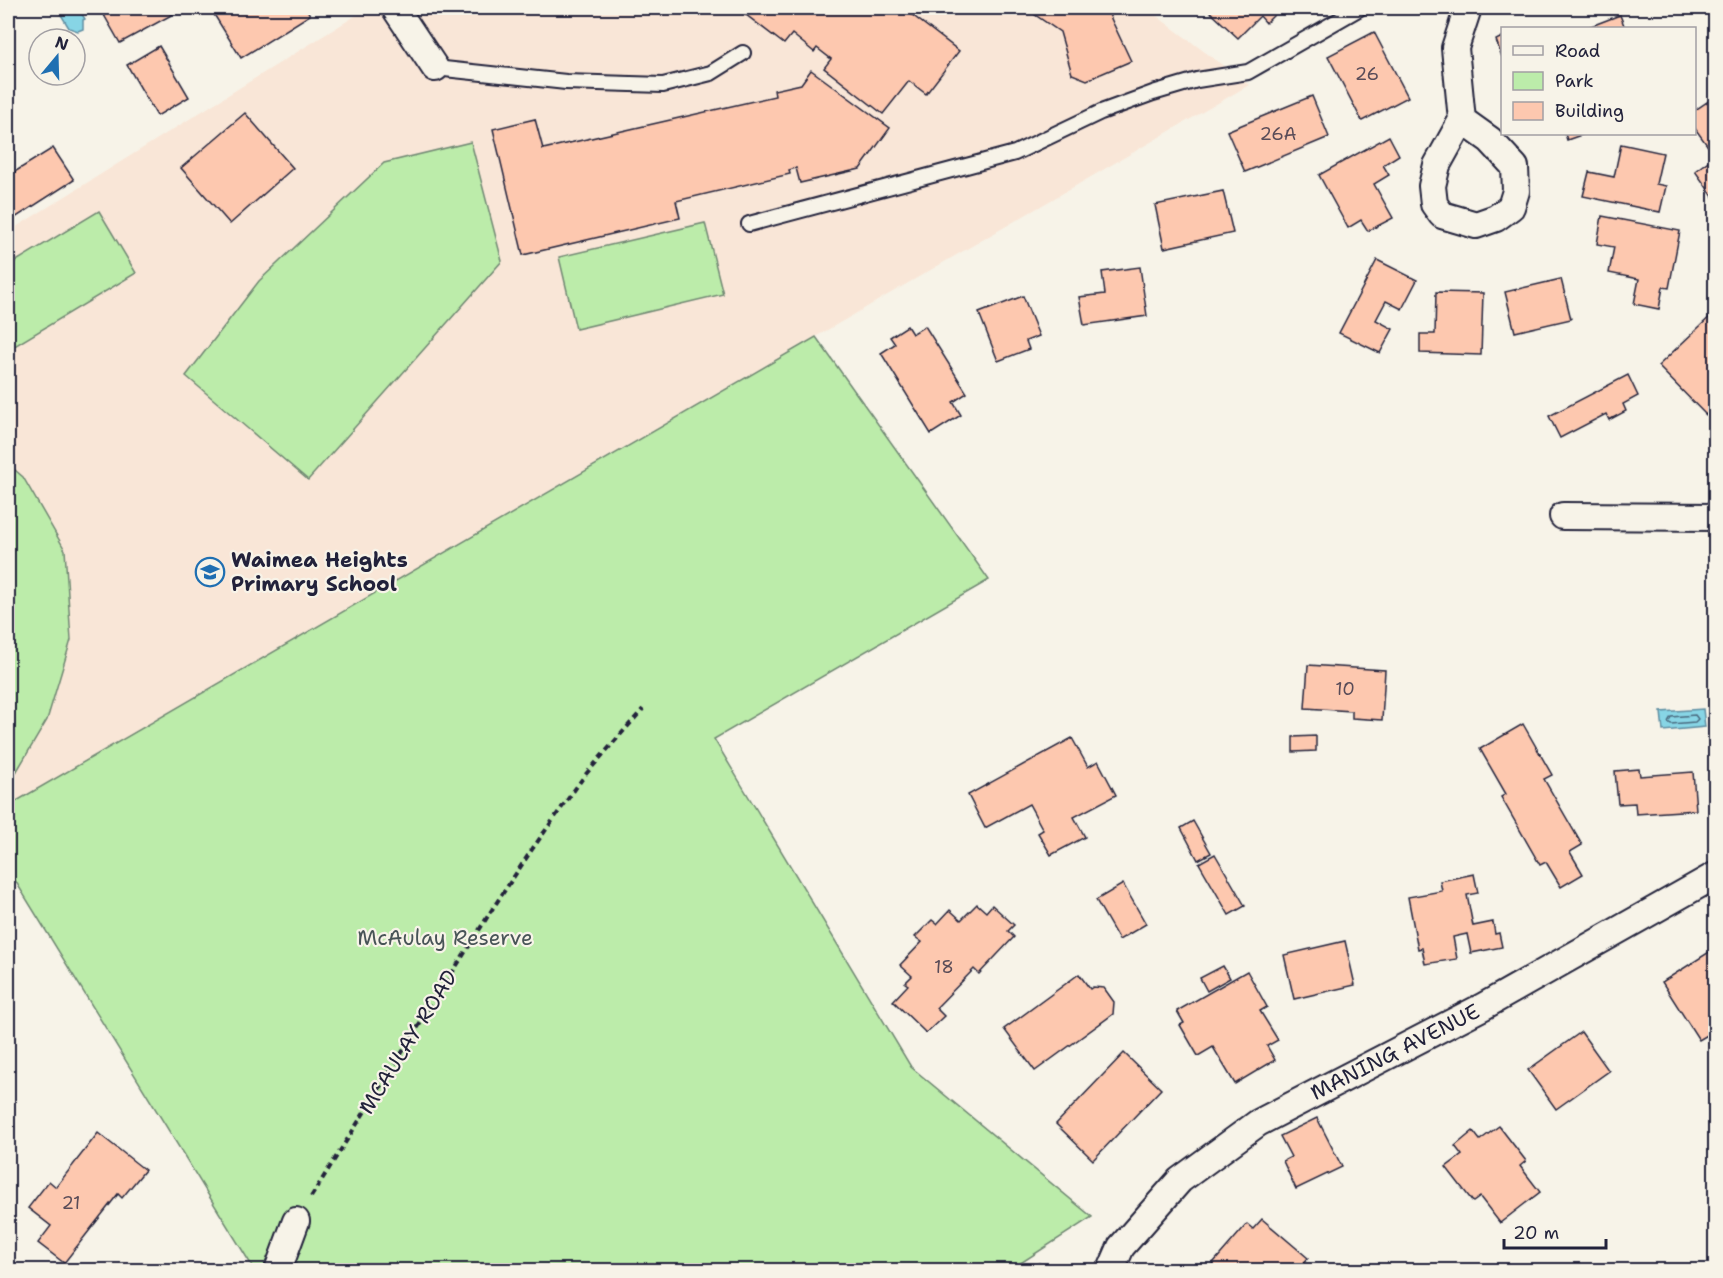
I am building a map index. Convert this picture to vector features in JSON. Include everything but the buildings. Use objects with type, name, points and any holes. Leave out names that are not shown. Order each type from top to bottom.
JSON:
[{"type":"street","points":[[395,8],[435,68]]},
{"type":"street","points":[[1462,120],[1455,48],[1468,8]]},
{"type":"street","points":[[1563,516],[1716,517]]},
{"type":"street","name":"MANING AVENUE","points":[[1111,1270],[1121,1247],[1179,1180],[1258,1123],[1484,1006],[1716,875]]},
{"type":"street","points":[[278,1270],[296,1221]]},
{"type":"lane","points":[[749,224],[1015,153],[1101,112],[1153,93],[1197,80],[1248,72],[1360,8]]},
{"type":"lane","points":[[435,68],[566,82],[663,85],[711,73],[743,53]]},
{"type":"path","name":"MCAULAY ROAD","points":[[296,1221],[438,994],[528,857],[585,775],[643,709]]},
{"type":"shaded area","name":"Waimea Heights Primary School","points":[[368,8],[1146,8],[1249,85],[8,806],[8,232]]},
{"type":"green space","points":[[471,142],[502,261],[308,480],[186,376],[259,281],[384,163]]},
{"type":"green space","points":[[99,211],[136,273],[8,350],[8,266]]},
{"type":"green space","points":[[705,223],[723,294],[576,329],[559,257]]},
{"type":"green space","name":"McAulay Reserve","points":[[816,337],[989,580],[714,739],[911,1067],[1092,1217],[1010,1270],[338,1270],[252,1266],[8,869],[8,806]]},
{"type":"green space","points":[[8,464],[23,477],[65,550],[71,640],[47,720],[8,786]]},
{"type":"water","points":[[57,8],[78,8],[85,19],[83,27],[68,27]]},
{"type":"water","points":[[1703,709],[1705,727],[1663,731],[1661,712]]},
{"type":"place","name":"Waimea Heights Primary School","points":[[210,572]]}]
